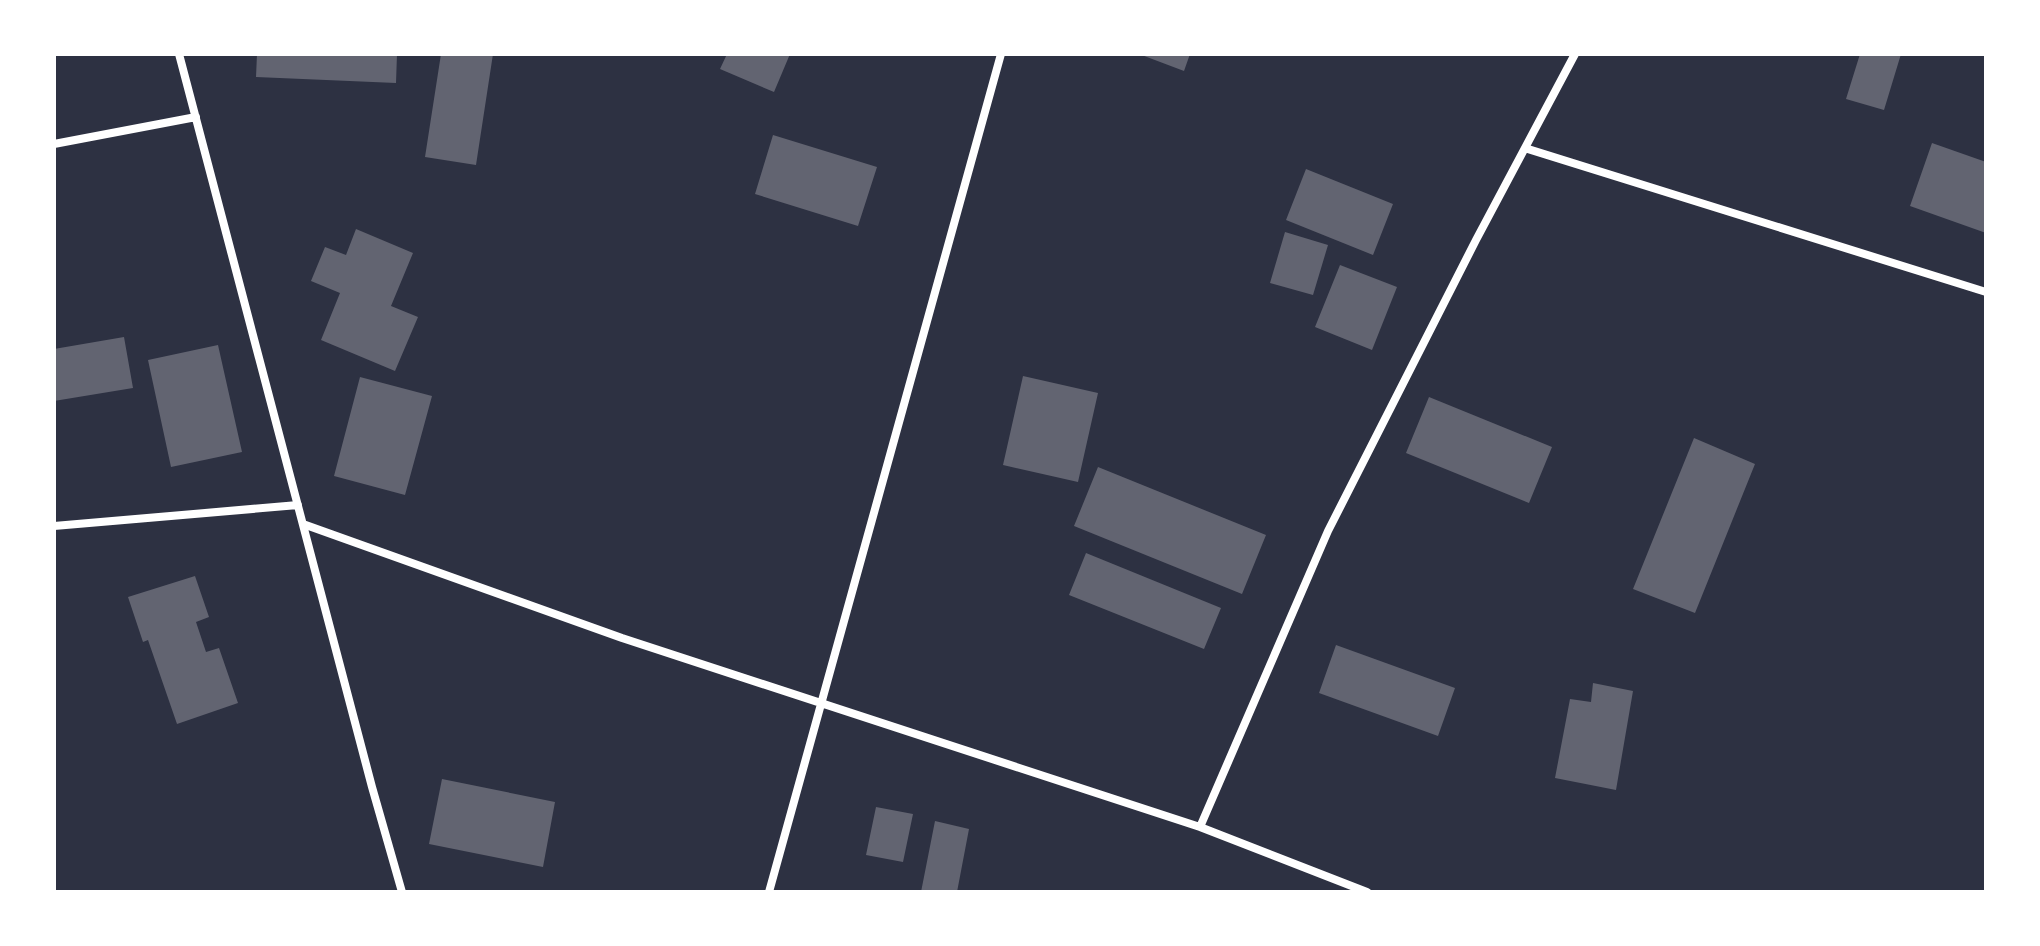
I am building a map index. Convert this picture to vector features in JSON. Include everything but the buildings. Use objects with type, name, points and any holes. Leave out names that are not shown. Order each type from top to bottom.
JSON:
[{"type":"street","points":[[179,54],[402,892]]},
{"type":"street","points":[[769,892],[1001,54]]},
{"type":"street","points":[[1200,827],[1328,531],[1575,54]]},
{"type":"street","points":[[54,144],[196,117]]},
{"type":"street","points":[[1525,148],[1986,292]]},
{"type":"street","points":[[54,526],[298,505]]},
{"type":"street","points":[[303,524],[821,705],[1200,827],[1367,892]]}]
